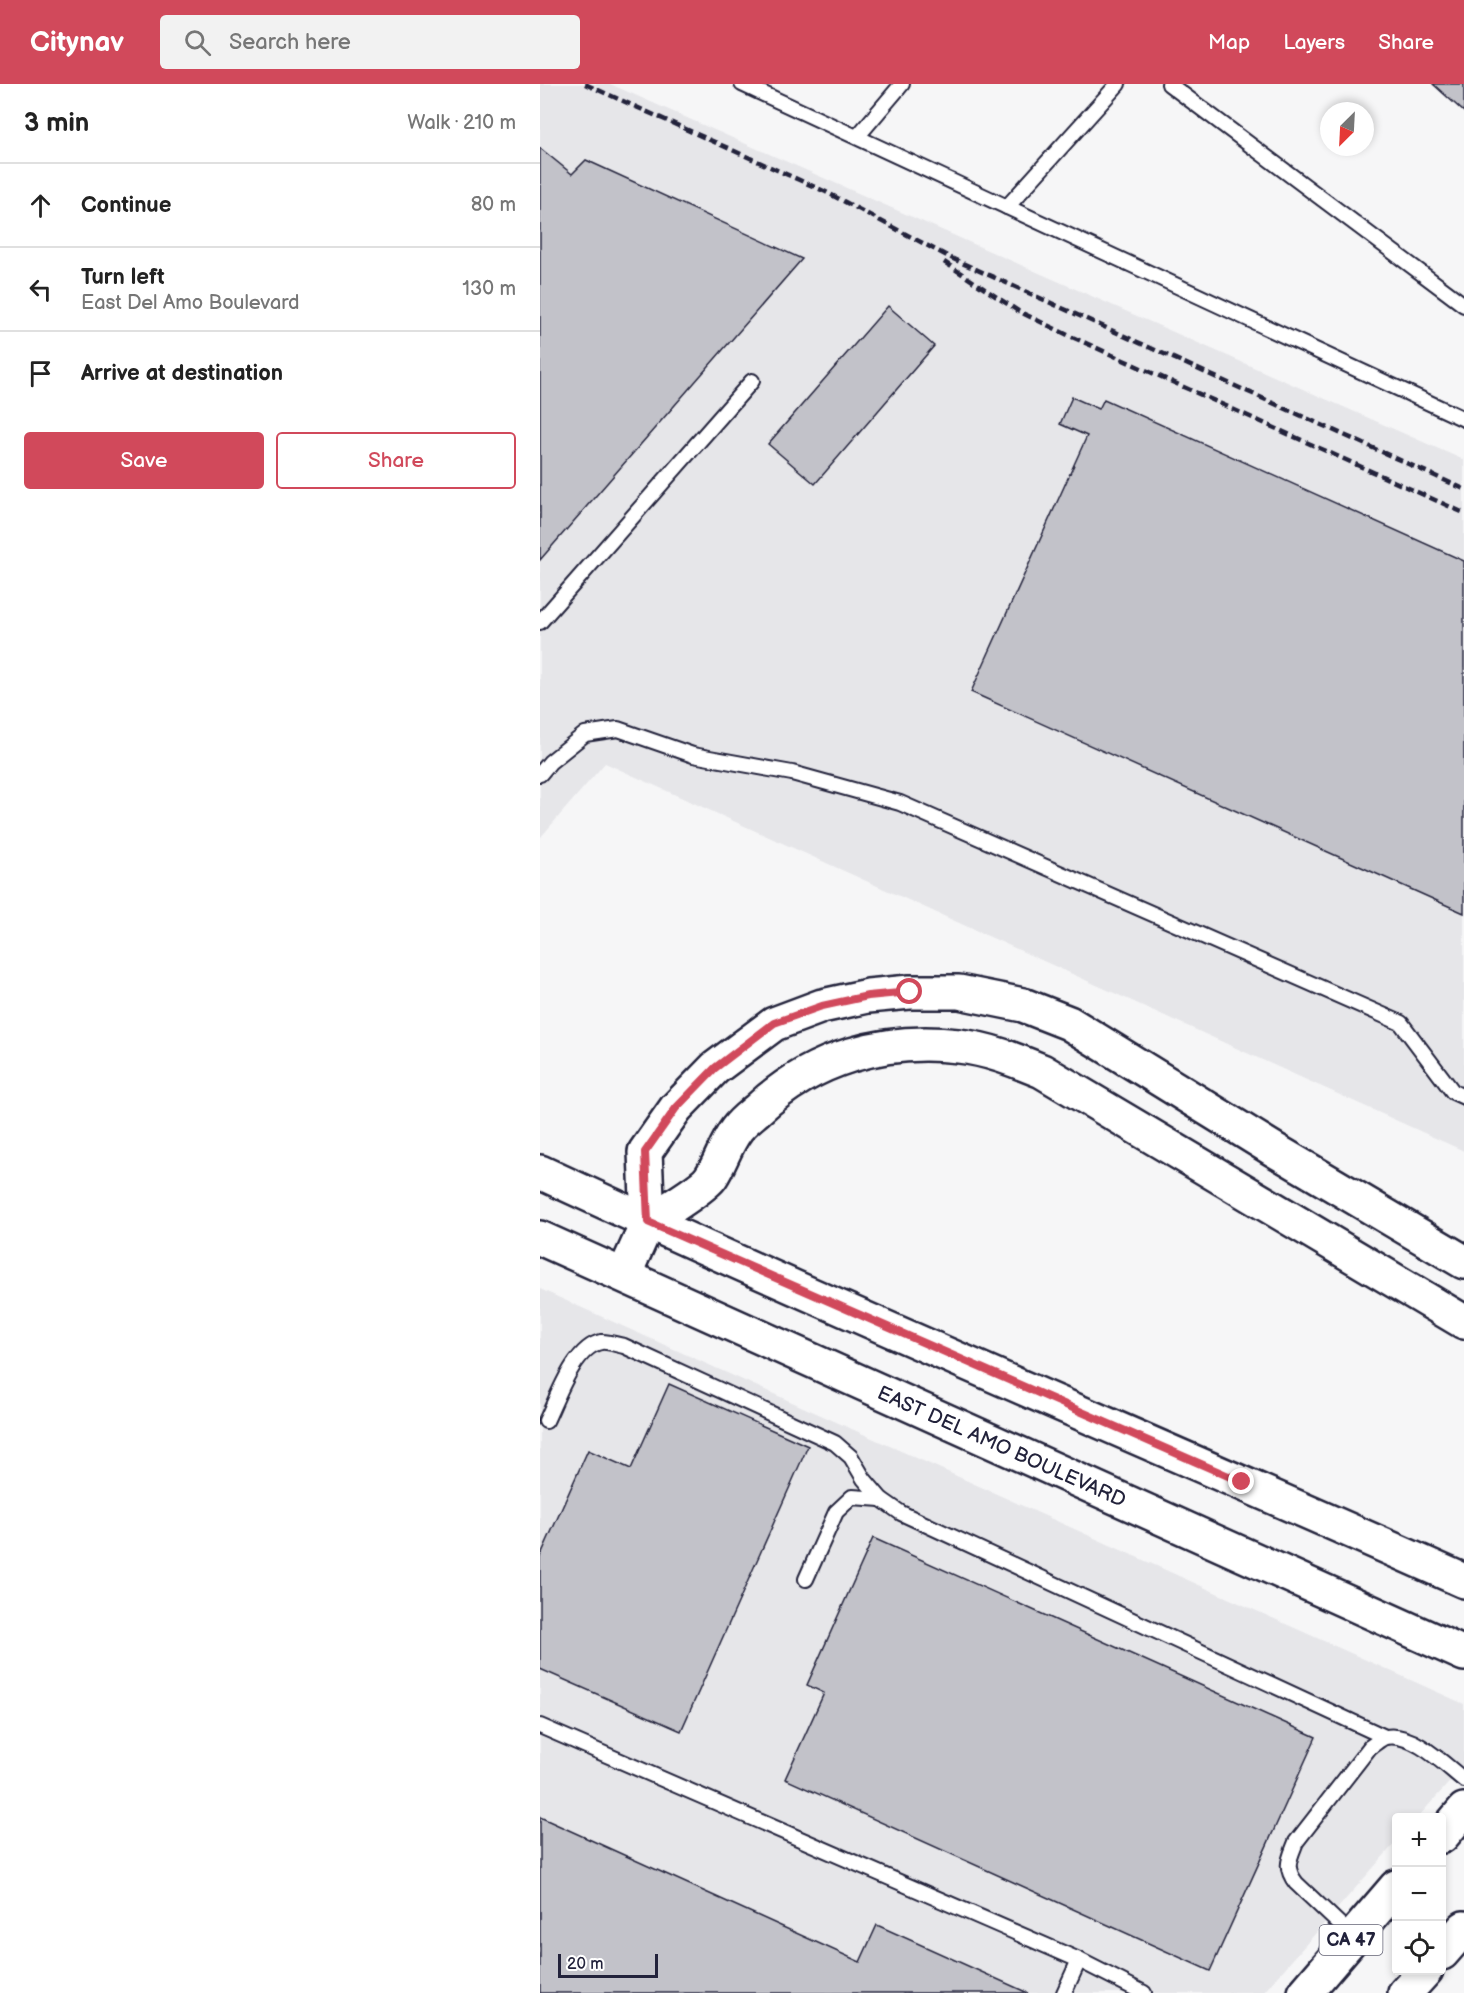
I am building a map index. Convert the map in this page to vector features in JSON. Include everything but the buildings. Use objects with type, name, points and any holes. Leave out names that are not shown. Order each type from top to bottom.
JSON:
[{"type":"main road","points":[[624,1275],[648,1222],[645,1152],[676,1108],[715,1068],[774,1023],[822,1006],[868,996],[910,992],[959,992],[1023,1005],[1069,1023],[1273,1149],[1464,1262]]},
{"type":"main road","points":[[648,1222],[710,1180],[736,1130],[770,1098],[807,1073],[832,1060],[871,1049],[914,1044],[960,1046],[1005,1056],[1042,1071],[1464,1322]]},
{"type":"main road","points":[[540,1172],[648,1222],[1464,1581]]},
{"type":"main road","name":"EAST DEL AMO BOULEVARD","points":[[540,1238],[1464,1654]]},
{"type":"main road","points":[[1446,1831],[1464,1810]]},
{"type":"main road","name":"CA 47","points":[[1305,1993],[1392,1892]]},
{"type":"main road","points":[[1446,1948],[1464,1928]]},
{"type":"main road","points":[[1405,1993],[1422,1975]]},
{"type":"lane","points":[[742,84],[1464,418]]},
{"type":"lane","points":[[856,137],[902,84]]},
{"type":"lane","points":[[1007,207],[1118,84]]},
{"type":"lane","points":[[1168,84],[1464,305]]},
{"type":"lane","points":[[540,622],[752,381]]},
{"type":"lane","points":[[540,774],[550,762],[585,734],[618,729],[693,755],[792,773],[900,803],[1401,1023],[1453,1092],[1464,1097]]},
{"type":"lane","points":[[546,1421],[576,1360],[588,1347],[603,1342],[624,1346],[836,1443],[851,1457],[864,1479],[881,1499],[901,1513],[1385,1737],[1405,1739],[1428,1750],[1464,1780]]},
{"type":"lane","points":[[806,1579],[836,1512],[852,1497],[881,1499]]},
{"type":"lane","points":[[540,1726],[1079,1960],[1144,1993]]},
{"type":"lane","points":[[1353,1937],[1296,1883],[1288,1873],[1289,1860],[1296,1842],[1370,1747],[1385,1737]]},
{"type":"lane","points":[[1064,1993],[1079,1960]]},
{"type":"shaded area","points":[[540,84],[610,84],[1464,460],[1464,1151],[605,763],[540,838]]},
{"type":"shaded area","points":[[540,1289],[1464,1704],[1464,1766],[1422,1813],[1392,1813],[1392,1847],[1263,1993],[540,1993]]},
{"type":"railway","points":[[585,84],[826,192],[951,258],[1464,489]]},
{"type":"railway","points":[[944,262],[1018,311],[1464,513]]},
{"type":"route","points":[[910,992],[868,996],[822,1006],[774,1023],[715,1068],[676,1108],[645,1152],[648,1222],[1242,1482]]}]
